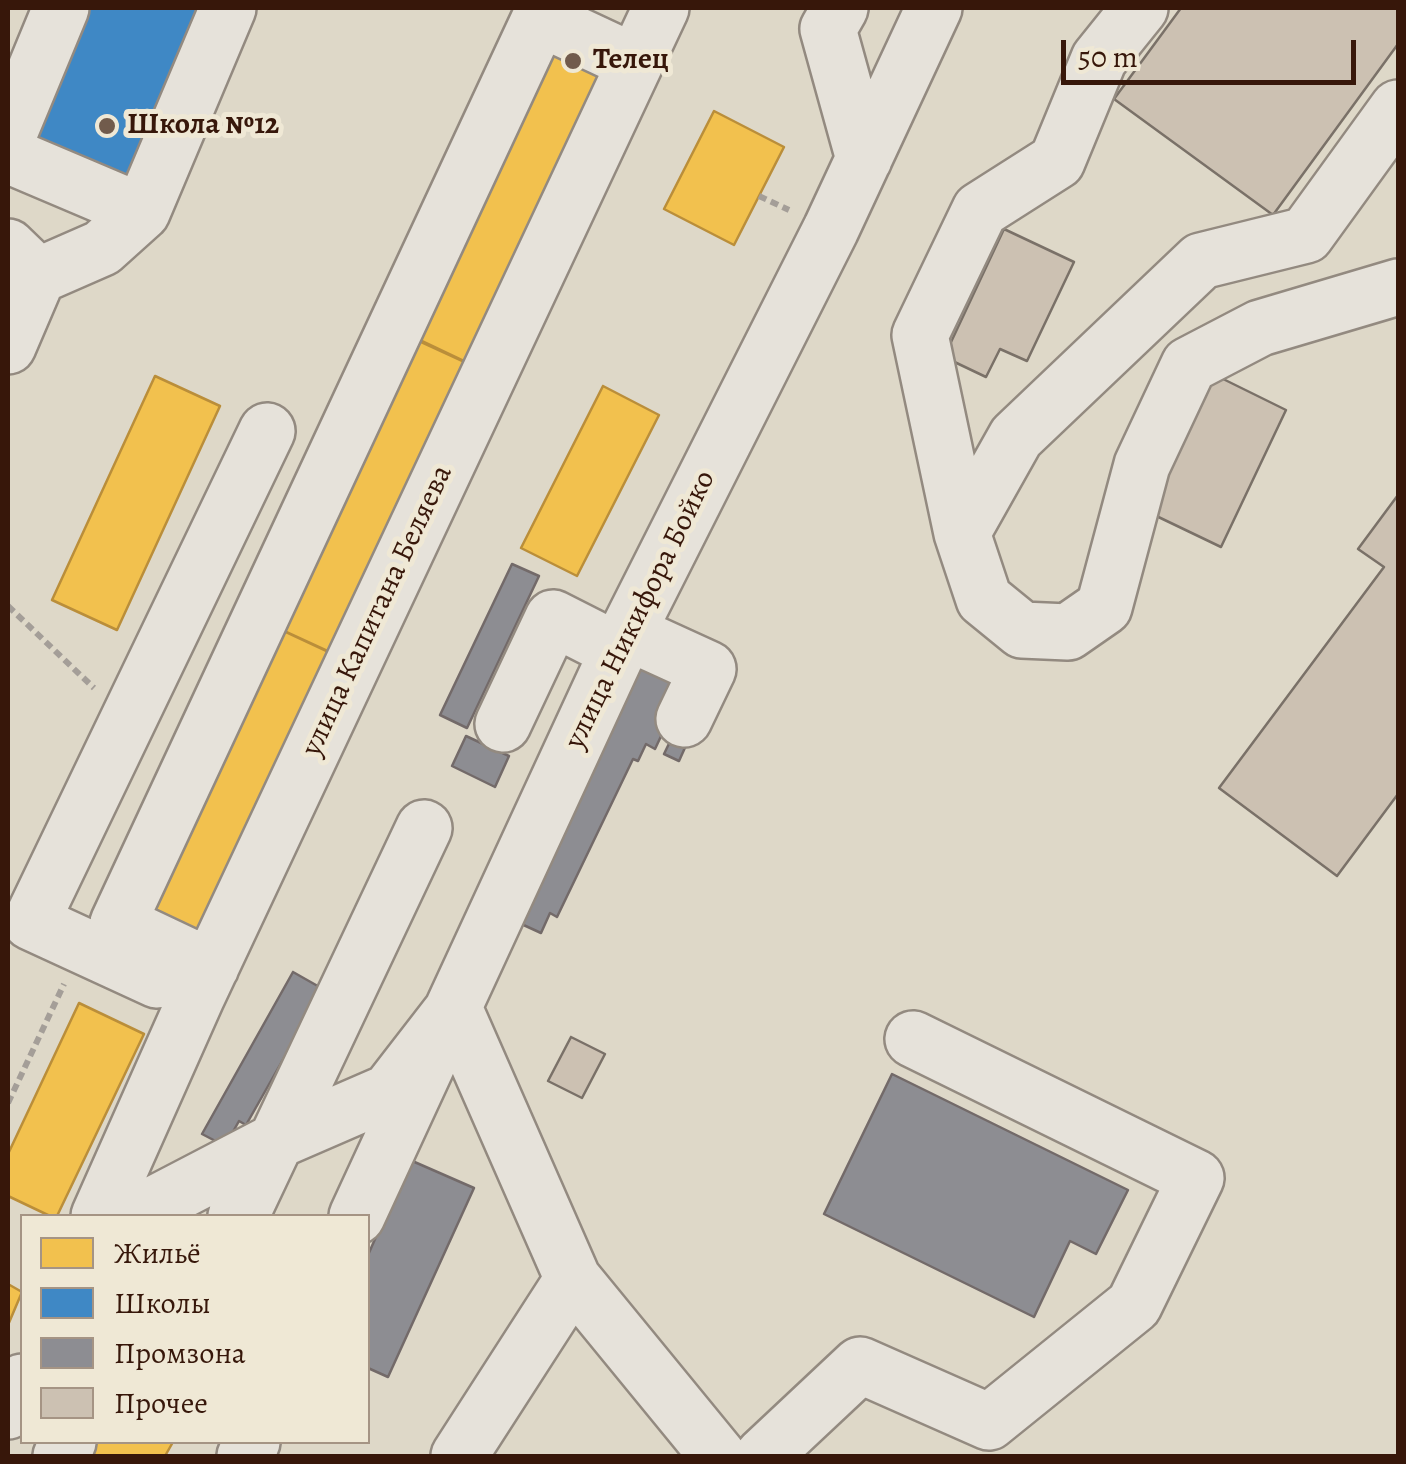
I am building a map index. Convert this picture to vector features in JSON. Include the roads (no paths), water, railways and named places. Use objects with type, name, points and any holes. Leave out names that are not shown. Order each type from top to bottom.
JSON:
[{"type":"street","points":[[61,8],[8,139],[17,159],[142,212]]},
{"type":"street","points":[[8,346],[23,262],[102,248],[142,212],[228,8]]},
{"type":"street","name":"улица Капитана Беляева","points":[[100,1214],[204,982],[660,8]]},
{"type":"street","points":[[840,8],[828,29],[864,159]]},
{"type":"street","name":"улица Никифора Бойко","points":[[358,1214],[622,641],[831,229],[934,8]]},
{"type":"street","points":[[1140,8],[1099,59],[1057,161],[980,210],[920,335],[962,534],[984,600],[1022,630],[1068,632],[1104,608],[1142,464],[1189,365],[1260,328],[1398,287]]},
{"type":"street","points":[[204,982],[118,923],[540,18],[634,62]]},
{"type":"street","points":[[962,534],[1016,437],[1201,261],[1306,235],[1398,108]]},
{"type":"street","points":[[204,982],[82,946],[30,922],[267,431]]},
{"type":"street","points":[[503,724],[553,618],[708,669],[684,719]]},
{"type":"street","points":[[239,1214],[424,828]]},
{"type":"street","points":[[136,1214],[276,1141],[389,1092],[454,1008],[573,1278],[718,1456]]},
{"type":"street","points":[[763,1456],[860,1366],[990,1422],[1134,1305],[1196,1178],[912,1039]]},
{"type":"street","points":[[459,1456],[573,1278]]},
{"type":"street","points":[[8,1412],[20,1386]]},
{"type":"place","name":"Телец","points":[[573,61]]},
{"type":"place","name":"Школа №12","points":[[107,126]]}]
